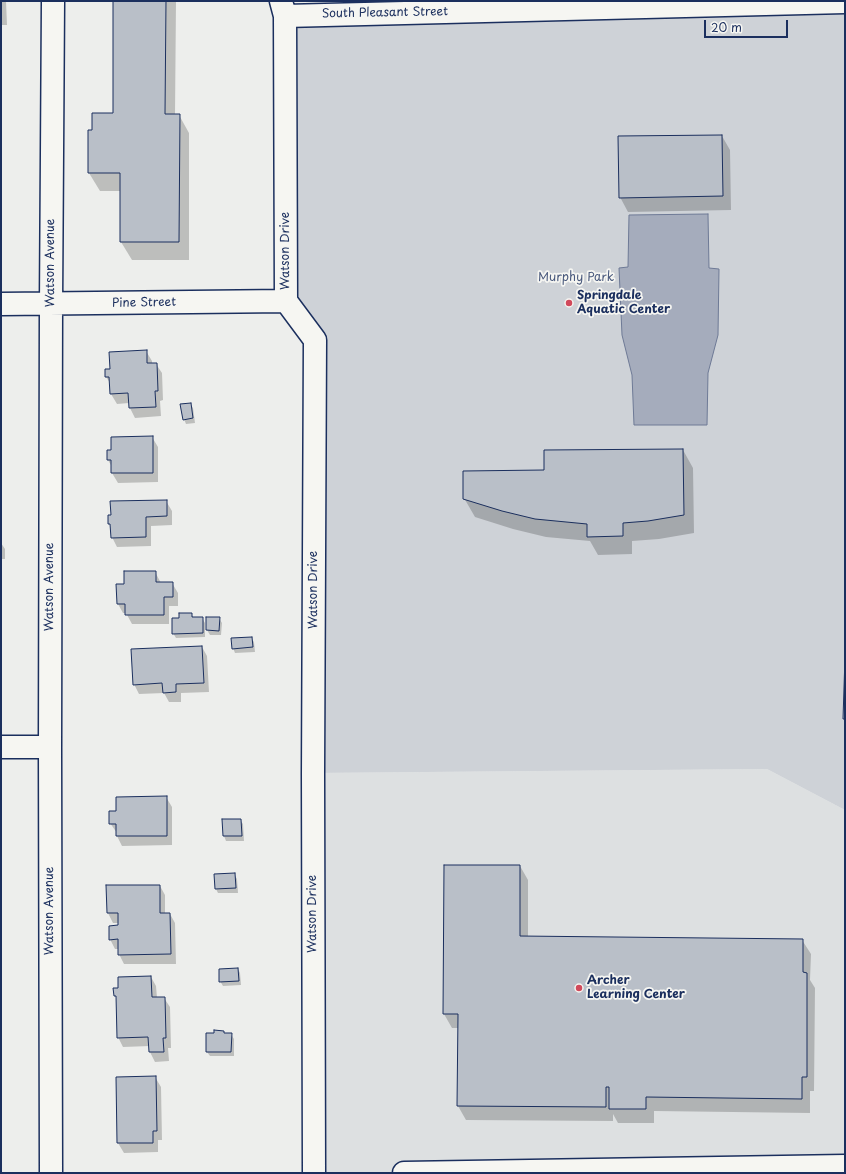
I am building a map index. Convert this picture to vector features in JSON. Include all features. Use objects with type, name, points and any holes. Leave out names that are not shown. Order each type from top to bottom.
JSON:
[{"type":"street","name":"Watson Avenue","points":[[51,1173],[50,747],[53,1]]},
{"type":"street","name":"South Pleasant Street","points":[[282,8],[845,2]]},
{"type":"street","name":"Watson Drive","points":[[282,8],[286,301],[315,340],[313,773],[314,1173]]},
{"type":"street","name":"Pine Street","points":[[1,304],[286,301]]},
{"type":"street","points":[[1,747],[50,747]]},
{"type":"street","points":[[404,1173],[845,1166]]},
{"type":"shaded area","name":"Archer Learning Center","points":[[767,769],[845,810],[845,1166],[314,1173],[313,773]]},
{"type":"green space","name":"Murphy Park","points":[[845,2],[845,810],[767,769],[313,773],[315,340],[286,301],[285,16]]},
{"type":"water","points":[[708,214],[709,268],[719,269],[718,335],[708,373],[707,425],[634,425],[632,375],[622,335],[619,268],[628,267],[629,215]]},
{"type":"building","points":[[113,1],[166,1],[165,114],[180,114],[179,242],[120,242],[120,173],[88,173],[88,130],[92,130],[92,113],[113,113]]},
{"type":"building","points":[[722,135],[723,196],[619,198],[618,136]]},
{"type":"building","points":[[147,350],[147,363],[157,363],[158,391],[155,391],[156,407],[129,408],[128,393],[110,394],[109,377],[105,377],[105,369],[110,369],[109,352]]},
{"type":"building","points":[[191,403],[193,418],[183,420],[180,404]]},
{"type":"building","points":[[153,436],[153,473],[111,473],[111,460],[107,460],[107,450],[111,450],[111,437]]},
{"type":"building","points":[[683,449],[684,515],[648,521],[623,523],[623,536],[587,537],[587,524],[535,519],[463,499],[463,471],[544,470],[544,450]]},
{"type":"building","points":[[167,500],[167,516],[146,517],[146,537],[111,538],[110,524],[108,524],[108,515],[111,515],[110,501]]},
{"type":"building","points":[[124,571],[156,571],[156,582],[173,582],[173,597],[164,597],[164,615],[125,615],[125,604],[117,604],[116,584],[124,584]]},
{"type":"building","points":[[179,613],[192,613],[192,617],[203,617],[203,633],[172,634],[172,618],[179,618]]},
{"type":"building","points":[[206,617],[220,617],[219,631],[206,630]]},
{"type":"building","points":[[252,637],[253,647],[232,649],[231,638]]},
{"type":"building","points":[[202,646],[204,683],[176,684],[176,692],[163,693],[162,683],[133,685],[131,649]]},
{"type":"building","points":[[845,657],[845,719],[843,719]]},
{"type":"building","points":[[167,796],[167,836],[116,836],[116,824],[109,824],[109,811],[116,811],[116,797]]},
{"type":"building","points":[[222,819],[241,819],[242,836],[223,836]]},
{"type":"building","points":[[444,865],[520,865],[520,936],[803,939],[803,972],[807,973],[807,1077],[802,1077],[802,1099],[646,1097],[646,1109],[609,1109],[609,1087],[606,1087],[606,1107],[457,1106],[458,1014],[443,1014]]},
{"type":"building","points":[[235,873],[236,888],[215,889],[214,874]]},
{"type":"building","points":[[106,885],[160,885],[160,913],[170,913],[171,954],[118,955],[118,939],[109,940],[109,926],[118,925],[118,913],[107,913]]},
{"type":"building","points":[[238,968],[239,981],[219,982],[219,969]]},
{"type":"building","points":[[151,976],[152,997],[165,997],[166,1038],[163,1038],[164,1052],[149,1052],[148,1037],[117,1038],[116,996],[114,996],[113,988],[118,988],[118,977]]},
{"type":"building","points":[[214,1030],[224,1031],[224,1033],[232,1033],[231,1052],[206,1052],[206,1033],[214,1033]]},
{"type":"building","points":[[156,1076],[157,1131],[153,1131],[153,1143],[117,1143],[116,1077]]},
{"type":"place","name":"Springdale Aquatic Center","points":[[569,303]]},
{"type":"place","name":"Archer Learning Center","points":[[579,988]]}]
